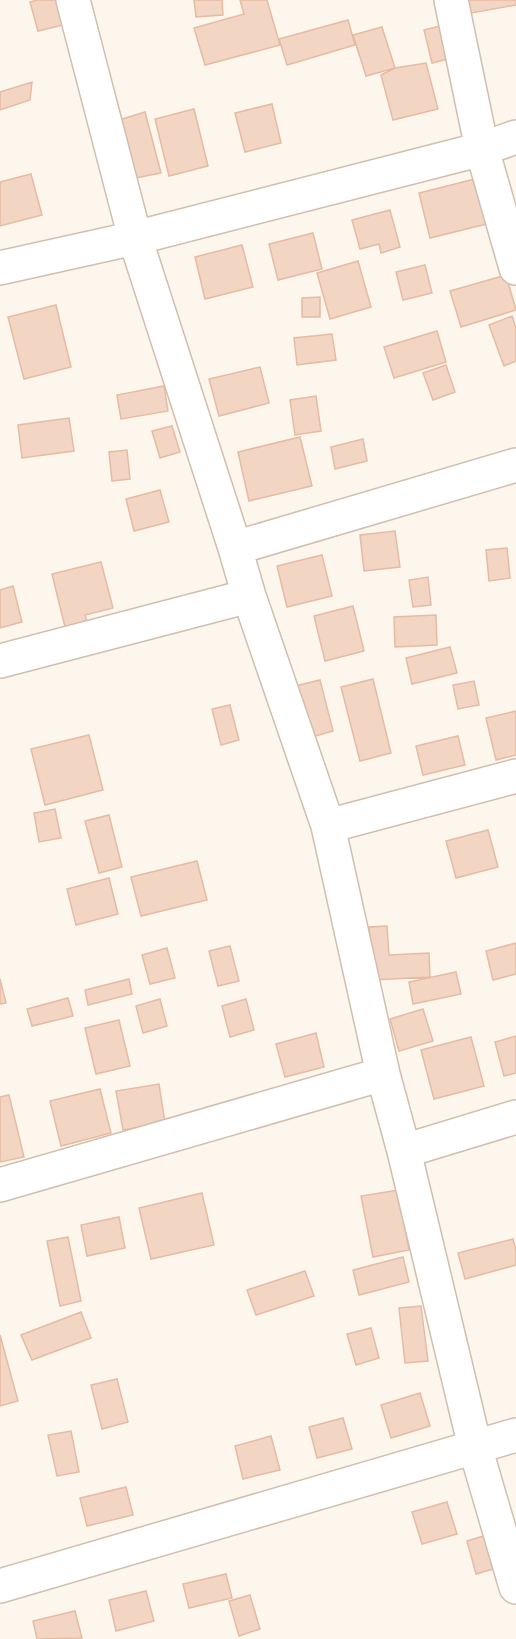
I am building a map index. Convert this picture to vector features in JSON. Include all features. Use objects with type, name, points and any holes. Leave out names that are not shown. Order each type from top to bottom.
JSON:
[{"type":"street","points":[[73,0],[135,237],[249,596],[328,826],[383,1074],[404,1151],[475,1447],[516,1587]]},
{"type":"street","points":[[451,0],[482,149],[516,268]]},
{"type":"street","points":[[0,268],[135,237],[482,149],[516,137]]},
{"type":"street","points":[[235,548],[516,465]]},
{"type":"street","points":[[0,661],[249,596]]},
{"type":"street","points":[[328,826],[516,776]]},
{"type":"street","points":[[0,1185],[383,1074]]},
{"type":"street","points":[[404,1151],[516,1117]]},
{"type":"street","points":[[0,1586],[516,1435]]},
{"type":"building","points":[[57,0],[63,25],[38,31],[30,2]]},
{"type":"building","points":[[194,0],[222,0],[223,15],[196,17]]},
{"type":"building","points":[[240,0],[267,0],[280,45],[205,65],[194,28],[244,14]]},
{"type":"building","points":[[463,0],[516,0],[516,5],[466,14]]},
{"type":"building","points":[[348,20],[355,45],[287,65],[279,39]]},
{"type":"building","points":[[444,25],[452,58],[432,63],[424,30]]},
{"type":"building","points":[[382,27],[395,68],[366,76],[353,35]]},
{"type":"building","points":[[426,63],[438,109],[393,120],[381,75],[395,68]]},
{"type":"building","points":[[32,82],[30,100],[0,110],[0,92]]},
{"type":"building","points":[[272,104],[281,143],[245,152],[235,113]]},
{"type":"building","points":[[194,109],[208,166],[169,176],[155,119]]},
{"type":"building","points":[[145,112],[161,173],[130,179],[119,120]]},
{"type":"building","points":[[31,174],[42,215],[0,226],[0,182]]},
{"type":"building","points":[[475,179],[487,224],[430,238],[419,193]]},
{"type":"building","points":[[390,210],[400,247],[381,253],[379,244],[360,249],[352,220]]},
{"type":"building","points":[[313,233],[322,269],[278,280],[269,244]]},
{"type":"building","points":[[242,245],[253,287],[205,299],[195,257]]},
{"type":"building","points":[[358,261],[371,307],[330,319],[317,273]]},
{"type":"building","points":[[425,265],[432,293],[403,300],[396,272]]},
{"type":"building","points":[[506,275],[516,310],[461,327],[450,291]]},
{"type":"building","points":[[320,297],[320,317],[302,317],[302,298]]},
{"type":"building","points":[[56,305],[71,367],[24,379],[8,317]]},
{"type":"building","points":[[512,316],[516,328],[516,361],[504,366],[489,325]]},
{"type":"building","points":[[437,331],[446,362],[394,378],[384,347]]},
{"type":"building","points":[[332,334],[336,360],[297,365],[294,338]]},
{"type":"building","points":[[446,365],[455,392],[433,400],[423,373]]},
{"type":"building","points":[[260,367],[269,403],[219,416],[209,379]]},
{"type":"building","points":[[164,386],[168,411],[121,419],[117,395]]},
{"type":"building","points":[[316,396],[321,431],[295,435],[290,400]]},
{"type":"building","points":[[69,418],[74,451],[22,458],[18,425]]},
{"type":"building","points":[[172,426],[180,452],[160,458],[152,431]]},
{"type":"building","points":[[300,437],[312,486],[249,501],[238,452]]},
{"type":"building","points":[[363,439],[367,461],[335,469],[331,447]]},
{"type":"building","points":[[127,450],[130,479],[112,481],[109,452]]},
{"type":"building","points":[[160,490],[169,522],[134,531],[126,499]]},
{"type":"building","points":[[395,531],[400,567],[364,571],[360,535]]},
{"type":"building","points":[[507,548],[510,578],[489,581],[486,550]]},
{"type":"building","points":[[322,555],[332,596],[287,607],[277,566]]},
{"type":"building","points":[[101,562],[113,608],[85,615],[87,622],[65,627],[52,574]]},
{"type":"building","points":[[428,577],[431,605],[413,607],[409,580]]},
{"type":"building","points":[[13,586],[22,622],[0,628],[0,590]]},
{"type":"building","points":[[353,606],[364,651],[325,661],[314,616]]},
{"type":"building","points":[[436,615],[437,645],[395,647],[394,617]]},
{"type":"building","points":[[450,647],[457,673],[412,684],[406,658]]},
{"type":"building","points":[[373,679],[391,753],[360,761],[341,687]]},
{"type":"building","points":[[320,680],[333,731],[308,738],[295,686]]},
{"type":"building","points":[[474,681],[479,705],[458,709],[453,685]]},
{"type":"building","points":[[230,705],[239,740],[221,745],[212,709]]},
{"type":"building","points":[[516,711],[516,755],[496,760],[486,718]]},
{"type":"building","points":[[89,735],[103,790],[45,805],[31,749]]},
{"type":"building","points":[[458,736],[465,765],[423,775],[416,746]]},
{"type":"building","points":[[55,809],[61,838],[39,842],[34,813]]},
{"type":"building","points":[[109,815],[122,867],[99,873],[85,821]]},
{"type":"building","points":[[488,830],[498,867],[456,878],[446,841]]},
{"type":"building","points":[[197,861],[207,900],[141,916],[131,877]]},
{"type":"building","points":[[109,878],[118,914],[76,925],[67,889]]},
{"type":"building","points":[[387,926],[389,955],[429,953],[430,977],[372,980],[369,927]]},
{"type":"building","points":[[516,943],[516,974],[493,980],[486,951]]},
{"type":"building","points":[[230,946],[239,981],[218,986],[209,951]]},
{"type":"building","points":[[167,948],[175,978],[150,984],[142,955]]},
{"type":"building","points":[[456,972],[461,994],[413,1004],[409,982]]},
{"type":"building","points":[[0,979],[6,1003],[0,1004]]},
{"type":"building","points":[[129,979],[132,994],[88,1005],[85,990]]},
{"type":"building","points":[[68,998],[73,1016],[32,1026],[27,1009]]},
{"type":"building","points":[[160,999],[167,1026],[143,1033],[136,1006]]},
{"type":"building","points":[[246,999],[254,1030],[230,1037],[222,1006]]},
{"type":"building","points":[[423,1009],[433,1041],[399,1051],[390,1019]]},
{"type":"building","points":[[119,1020],[130,1066],[96,1074],[85,1028]]},
{"type":"building","points":[[316,1033],[324,1067],[285,1077],[276,1044]]},
{"type":"building","points":[[516,1036],[516,1073],[504,1076],[495,1042]]},
{"type":"building","points":[[471,1037],[484,1086],[434,1099],[421,1050]]},
{"type":"building","points":[[159,1084],[165,1123],[123,1130],[116,1091]]},
{"type":"building","points":[[100,1089],[111,1133],[61,1146],[50,1101]]},
{"type":"building","points":[[9,1095],[24,1157],[0,1162],[0,1097]]},
{"type":"building","points":[[398,1190],[409,1250],[373,1257],[361,1196]]},
{"type":"building","points":[[202,1193],[214,1245],[151,1259],[139,1208]]},
{"type":"building","points":[[119,1217],[125,1248],[87,1256],[81,1225]]},
{"type":"building","points":[[68,1237],[81,1301],[60,1306],[47,1241]]},
{"type":"building","points":[[513,1239],[516,1265],[465,1279],[458,1253]]},
{"type":"building","points":[[403,1257],[409,1282],[359,1295],[353,1270]]},
{"type":"building","points":[[305,1271],[314,1296],[256,1315],[247,1290]]},
{"type":"building","points":[[421,1306],[428,1361],[405,1363],[399,1308]]},
{"type":"building","points":[[81,1312],[91,1338],[32,1360],[21,1335]]},
{"type":"building","points":[[371,1328],[379,1358],[356,1365],[347,1334]]},
{"type":"building","points":[[0,1335],[18,1401],[0,1406]]},
{"type":"building","points":[[117,1379],[128,1422],[102,1429],[91,1385]]},
{"type":"building","points":[[420,1393],[430,1426],[391,1438],[381,1405]]},
{"type":"building","points":[[343,1418],[352,1449],[317,1458],[309,1427]]},
{"type":"building","points":[[71,1431],[79,1472],[57,1476],[48,1435]]},
{"type":"building","points":[[271,1436],[280,1470],[243,1479],[235,1446]]},
{"type":"building","points":[[126,1487],[133,1515],[87,1526],[80,1498]]},
{"type":"building","points":[[447,1502],[457,1534],[422,1544],[412,1512]]},
{"type":"building","points":[[490,1534],[500,1567],[476,1574],[467,1541]]},
{"type":"building","points":[[226,1574],[232,1598],[189,1608],[183,1584]]},
{"type":"building","points":[[146,1591],[154,1621],[116,1631],[109,1600]]},
{"type":"building","points":[[250,1595],[260,1629],[239,1636],[229,1601]]},
{"type":"building","points":[[75,1611],[82,1638],[37,1639],[33,1621]]}]
